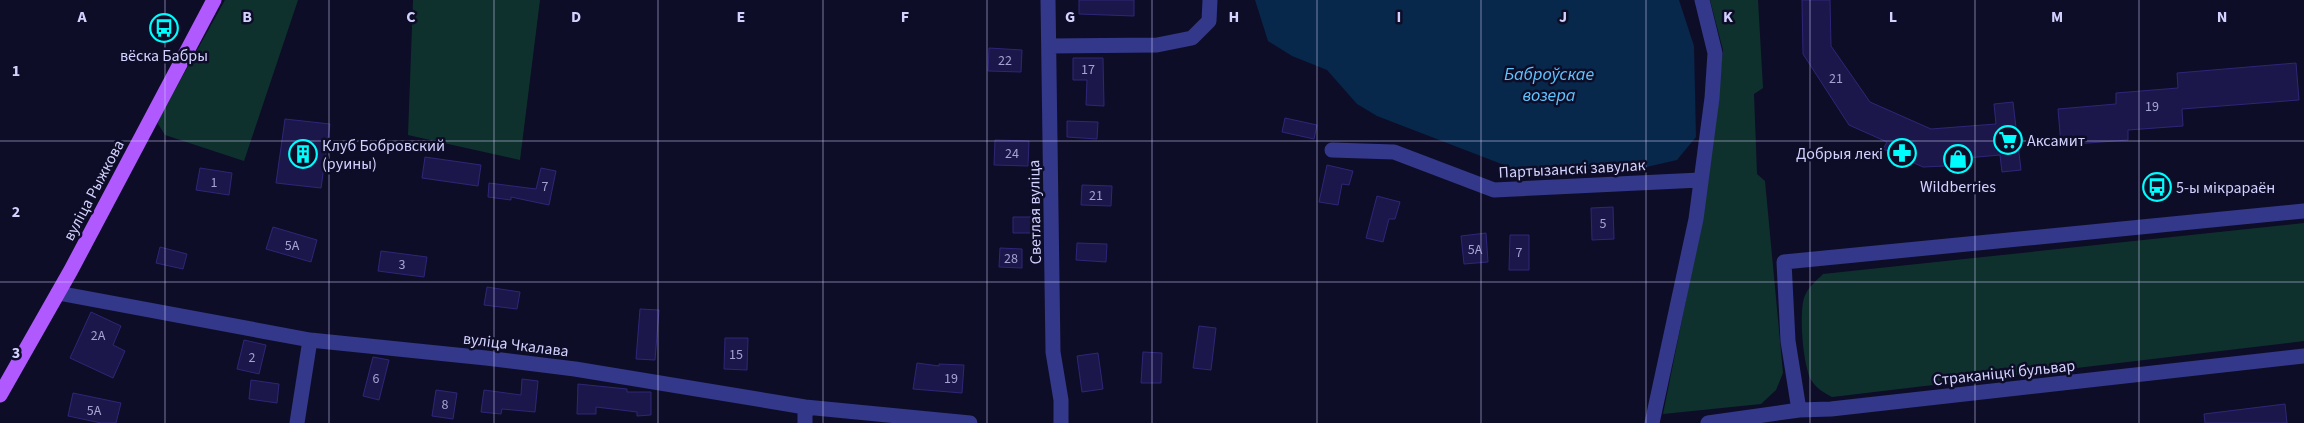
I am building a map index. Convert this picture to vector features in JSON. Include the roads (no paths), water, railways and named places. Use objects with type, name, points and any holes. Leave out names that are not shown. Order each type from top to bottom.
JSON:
[{"type":"main road","name":"вуліца Рыжкова","points":[[0,396],[58,293],[214,0]]},
{"type":"street","name":"Светлая вуліца","points":[[1048,0],[1053,352],[1061,400],[1061,423]]},
{"type":"street","points":[[1049,46],[1157,45],[1192,38],[1209,22],[1210,0]]},
{"type":"street","points":[[1652,423],[1696,219],[1712,98],[1715,52],[1702,0]]},
{"type":"street","name":"Партызанскі завулак","points":[[1332,150],[1394,152],[1494,190],[1700,180]]},
{"type":"street","points":[[1799,410],[1788,341],[1784,262],[2304,211]]},
{"type":"street","name":"вуліца Чкалава","points":[[58,293],[310,340],[565,368],[806,407],[970,423]]},
{"type":"street","points":[[296,423],[310,340]]},
{"type":"street","name":"Страканіцкі бульвар","points":[[1708,423],[1799,410],[1831,409],[2304,356]]},
{"type":"street","points":[[805,423],[806,407]]},
{"type":"water","name":"Баброўскае возера","points":[[1255,0],[1679,0],[1694,46],[1696,137],[1677,160],[1642,168],[1517,170],[1377,116],[1357,104],[1327,70],[1292,56],[1268,41]]},
{"type":"place","name":"вёска Бабры","points":[[164,28]]},
{"type":"place","name":"Аксамит","points":[[2008,140]]},
{"type":"place","name":"Добрыя лекi","points":[[1902,153]]},
{"type":"place","name":"Клуб Бобровский (руины)","points":[[303,154]]},
{"type":"place","name":"Wildberries","points":[[1958,159]]},
{"type":"place","name":"5-ы мікрараён","points":[[2157,187]]}]
